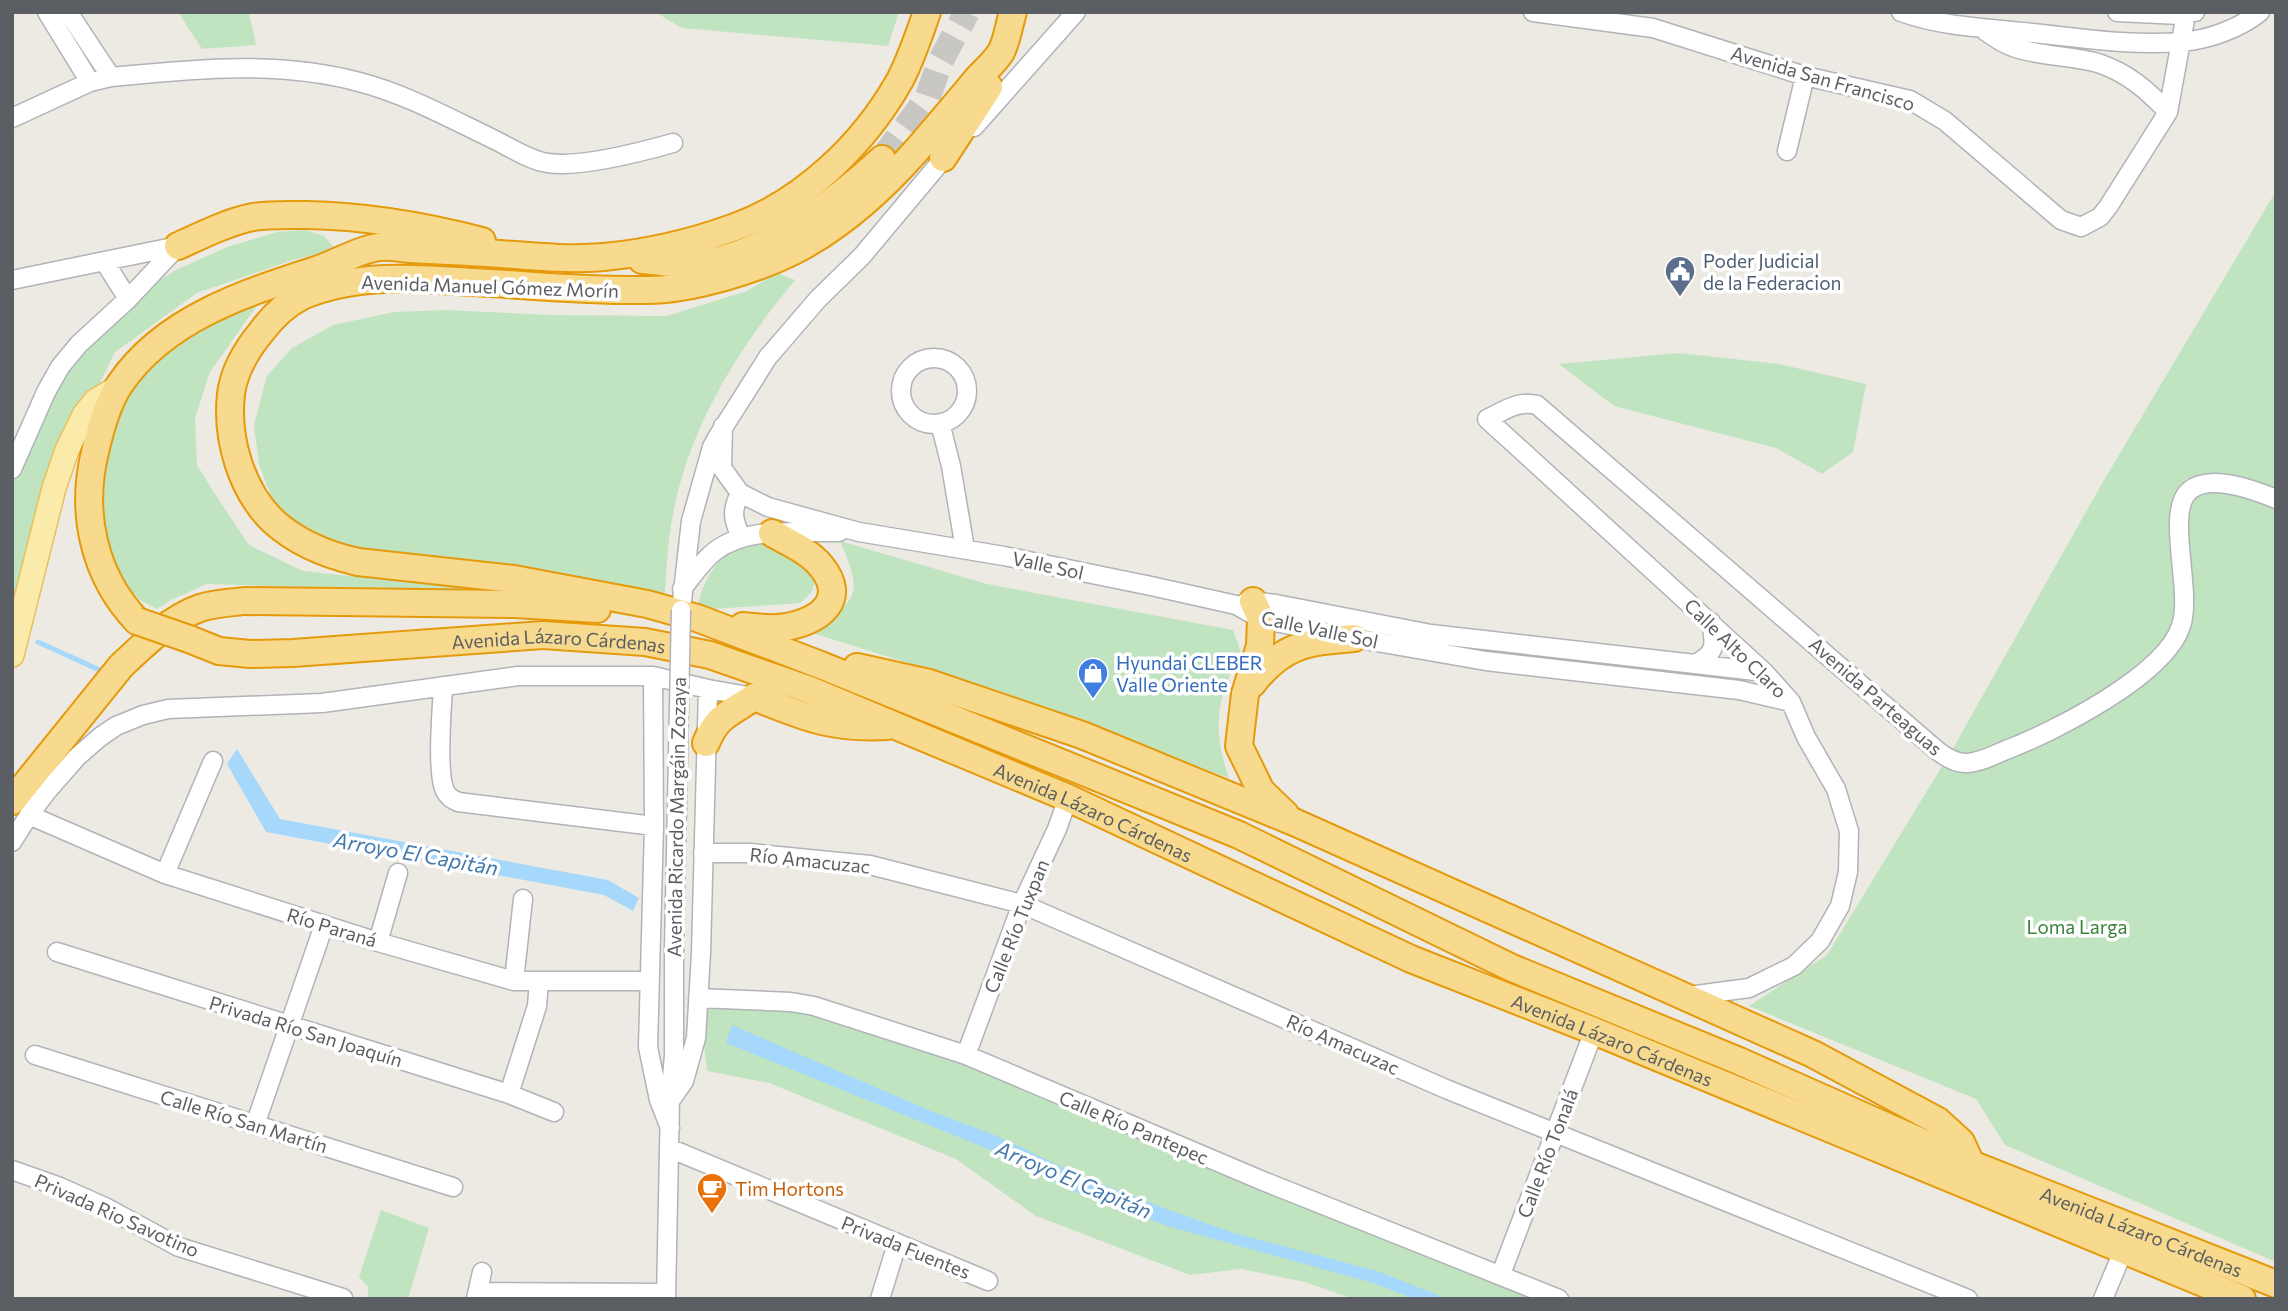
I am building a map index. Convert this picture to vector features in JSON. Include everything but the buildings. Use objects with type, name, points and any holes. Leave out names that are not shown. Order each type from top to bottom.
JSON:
[{"type":"highway","name":"Avenida Manuel Gómez Morín","points":[[118,387],[156,344],[199,316],[248,292],[324,268],[378,247],[603,257],[664,247],[736,227],[805,188],[841,158],[876,117],[900,78],[928,12]]},
{"type":"highway","name":"Avenida Manuel Gómez Morín","points":[[689,614],[554,585],[358,562],[335,557],[288,533],[272,519],[245,479],[236,456],[231,426],[231,393],[248,348],[275,314],[298,298],[331,285],[367,279],[405,279],[648,290],[694,285],[750,268],[800,247],[874,193],[902,167],[1000,52],[1013,12]]},
{"type":"highway","points":[[943,158],[992,83],[1000,52]]},
{"type":"highway","points":[[603,257],[700,264],[737,253],[800,224],[852,186],[882,159]]},
{"type":"highway","points":[[178,246],[253,217],[337,216],[428,227],[534,256]]},
{"type":"highway","name":"Avenida Lázaro Cárdenas","points":[[118,387],[96,446],[88,499],[97,558],[115,595],[137,621],[219,652],[250,654],[543,635],[645,642],[710,655],[810,690],[1068,798],[1411,959],[1594,1031],[2242,1299]]},
{"type":"highway","points":[[20,808],[121,666],[185,614],[203,607],[244,601],[515,604],[689,614],[771,629],[809,621],[824,612],[832,598],[830,582],[821,566],[804,551],[772,533]]},
{"type":"highway","points":[[1250,608],[1258,655],[1245,694],[1239,746],[1261,790],[1294,822]]},
{"type":"highway","name":"Avenida Lázaro Cárdenas","points":[[689,614],[818,663],[1239,835],[1512,968],[1739,1061],[1971,1164],[2276,1284]]},
{"type":"highway","points":[[1245,694],[1264,668],[1284,653],[1306,643],[1354,638]]},
{"type":"highway","points":[[818,663],[840,664],[893,674],[978,699],[1082,735],[1294,822],[1812,1054],[1938,1121],[1961,1142],[1971,1164]]},
{"type":"highway","points":[[705,743],[719,720],[754,697],[812,720],[859,728],[895,726]]},
{"type":"main road","name":"Avenida Manuel Gómez Morín","points":[[12,655],[54,488],[67,450],[89,408],[105,393],[118,387]]},
{"type":"street","points":[[47,12],[90,82]]},
{"type":"street","points":[[68,12],[111,77]]},
{"type":"street","name":"Avenida Ricardo Margáin Zozaya","points":[[666,1296],[670,1101],[674,1055],[674,949],[689,614],[682,589],[691,521],[712,447],[768,357],[818,299],[862,256],[943,158],[1076,12]]},
{"type":"street","name":"Avenida San Francisco","points":[[1533,12],[1653,28],[1805,76],[1910,100],[1930,110],[2061,220],[2081,227],[2100,218],[2168,112],[2182,42],[2191,13]]},
{"type":"street","points":[[1901,12],[1915,18],[1957,19],[1981,28],[2122,43],[2182,42],[2233,28],[2260,12]]},
{"type":"street","points":[[2118,12],[2191,13]]},
{"type":"street","points":[[1981,28],[2013,48],[2098,63],[2124,74],[2145,88],[2168,112]]},
{"type":"street","points":[[12,118],[90,82],[111,77],[244,67],[292,69],[361,82],[418,103],[547,163],[574,163],[674,144]]},
{"type":"street","points":[[1787,151],[1805,76]]},
{"type":"street","points":[[12,280],[178,246]]},
{"type":"street","points":[[12,469],[60,367],[79,344],[128,299],[178,246]]},
{"type":"street","points":[[104,261],[128,299]]},
{"type":"street","name":"Avenida Parteaguas","points":[[1507,409],[1522,403],[1537,405],[1933,747],[1952,761],[1966,763],[1987,758],[2060,727],[2127,686],[2164,651],[2181,627],[2185,583],[2179,512],[2182,502],[2191,490],[2208,483],[2230,485],[2276,499]]},
{"type":"street","name":"Calle Alto Claro","points":[[1507,409],[1487,419],[1711,622],[1764,672],[1791,702],[1806,737],[1836,789],[1849,831],[1848,872],[1840,906],[1820,941],[1794,966],[1749,988],[1684,997]]},
{"type":"street","points":[[940,423],[951,466],[965,549]]},
{"type":"street","points":[[723,426],[722,468],[740,493],[733,510],[733,518],[741,537]]},
{"type":"street","name":"Valle Sol","points":[[740,493],[768,507],[859,532],[965,549],[1250,608]]},
{"type":"street","name":"Valle Sol","points":[[682,589],[715,551],[741,537],[772,533],[859,532]]},
{"type":"street","name":"Calle Valle Sol","points":[[1250,608],[1354,638],[1486,661],[1739,690],[1791,702]]},
{"type":"street","name":"Calle Valle Sol","points":[[1250,608],[1431,634],[1764,672]]},
{"type":"street","points":[[1695,663],[1708,657],[1711,652],[1711,622]]},
{"type":"street","points":[[12,842],[20,808],[77,757],[116,726],[168,709],[322,703],[518,676],[653,676],[754,697]]},
{"type":"street","points":[[653,676],[654,826],[648,1047],[659,1100],[670,1128]]},
{"type":"street","points":[[443,686],[441,773],[449,797],[457,802],[654,826]]},
{"type":"street","name":"Avenida Ricardo Margáin Zozaya","points":[[670,1101],[684,1081],[693,1055],[698,998],[708,689]]},
{"type":"street","points":[[164,874],[213,761]]},
{"type":"street","name":"Calle Río Tuxpan","points":[[966,1055],[1022,904],[1057,829],[1068,798]]},
{"type":"street","name":"Río Paraná","points":[[20,808],[164,874],[378,942],[514,981],[649,981]]},
{"type":"street","name":"Río Amacuzac","points":[[703,853],[750,853],[870,865],[1022,904],[1446,1088],[1968,1299]]},
{"type":"street","points":[[378,942],[398,873]]},
{"type":"street","points":[[514,981],[523,899]]},
{"type":"street","points":[[255,1125],[324,925]]},
{"type":"street","name":"Privada Río San Joaquín","points":[[57,952],[509,1094],[554,1112]]},
{"type":"street","points":[[509,1094],[537,1006],[539,981]]},
{"type":"street","name":"Calle Río Pantepec","points":[[698,998],[791,1002],[814,1006],[966,1055],[1263,1181],[1559,1299]]},
{"type":"street","name":"Calle Río Tonalá","points":[[1500,1274],[1594,1031]]},
{"type":"street","name":"Calle Río San Martín","points":[[35,1055],[453,1187]]},
{"type":"street","name":"Privada Fuentes","points":[[669,1148],[988,1281]]},
{"type":"street","name":"Privada Rio Savotino","points":[[12,1170],[105,1207],[179,1247],[343,1298]]},
{"type":"street","points":[[880,1299],[897,1244]]},
{"type":"street","points":[[2103,1299],[2124,1249]]},
{"type":"street","points":[[482,1272],[477,1295],[666,1296]]},
{"type":"green space","points":[[178,12],[249,12],[256,45],[202,49]]},
{"type":"green space","points":[[655,12],[899,12],[888,46],[682,28]]},
{"type":"green space","name":"Loma Larga","points":[[2276,191],[2276,1262],[2005,1145],[1976,1099],[1749,1006],[1827,955],[1955,745],[2101,485]]},
{"type":"green space","points":[[305,230],[324,236],[336,250],[296,259],[197,293],[115,352],[67,450],[12,655],[12,475],[46,392],[128,299],[176,270],[227,247],[278,232]]},
{"type":"green space","points":[[777,273],[795,280],[736,361],[704,419],[691,450],[673,514],[664,610],[337,558],[276,508],[259,465],[254,425],[267,376],[292,348],[333,325],[394,312],[445,310],[552,315],[667,316],[747,291]]},
{"type":"green space","points":[[261,300],[210,372],[195,418],[197,465],[249,545],[303,571],[522,594],[207,584],[157,609],[140,600],[110,571],[99,529],[102,441],[113,408],[168,341]]},
{"type":"green space","points":[[1679,353],[1779,364],[1866,384],[1853,452],[1822,474],[1776,448],[1614,406],[1559,364]]},
{"type":"green space","points":[[840,541],[987,584],[1233,630],[1241,652],[1226,684],[1219,714],[1220,744],[1229,778],[969,682],[796,628],[831,614],[850,600],[853,578]]},
{"type":"green space","points":[[765,542],[807,567],[815,581],[811,593],[800,603],[699,610],[699,601],[706,581],[719,561],[743,543]]},
{"type":"green space","points":[[698,998],[840,1013],[1559,1299],[1353,1299],[1305,1282],[1241,1269],[1190,1275],[1036,1216],[956,1159],[769,1083],[707,1071]]},
{"type":"green space","points":[[381,1210],[429,1228],[408,1299],[368,1299],[368,1287],[359,1277]]},
{"type":"water","points":[[237,749],[280,819],[608,880],[639,898],[633,911],[604,895],[266,832],[227,764]]},
{"type":"water","points":[[732,1025],[931,1111],[997,1136],[1081,1176],[1172,1211],[1234,1233],[1377,1271],[1448,1299],[1415,1299],[1373,1283],[1167,1226],[1072,1191],[993,1151],[726,1043]]},
{"type":"waterway","name":"Arroyo El Capitán","points":[[38,642],[106,673]]},
{"type":"tunnel","points":[[882,159],[927,99],[941,60],[967,12]]},
{"type":"place","name":"Poder Judicial de la Federacion","points":[[1680,298]]},
{"type":"place","name":"Hyundai CLEBER Valle Oriente","points":[[1093,700]]},
{"type":"place","name":"Tim Hortons","points":[[712,1215]]}]
